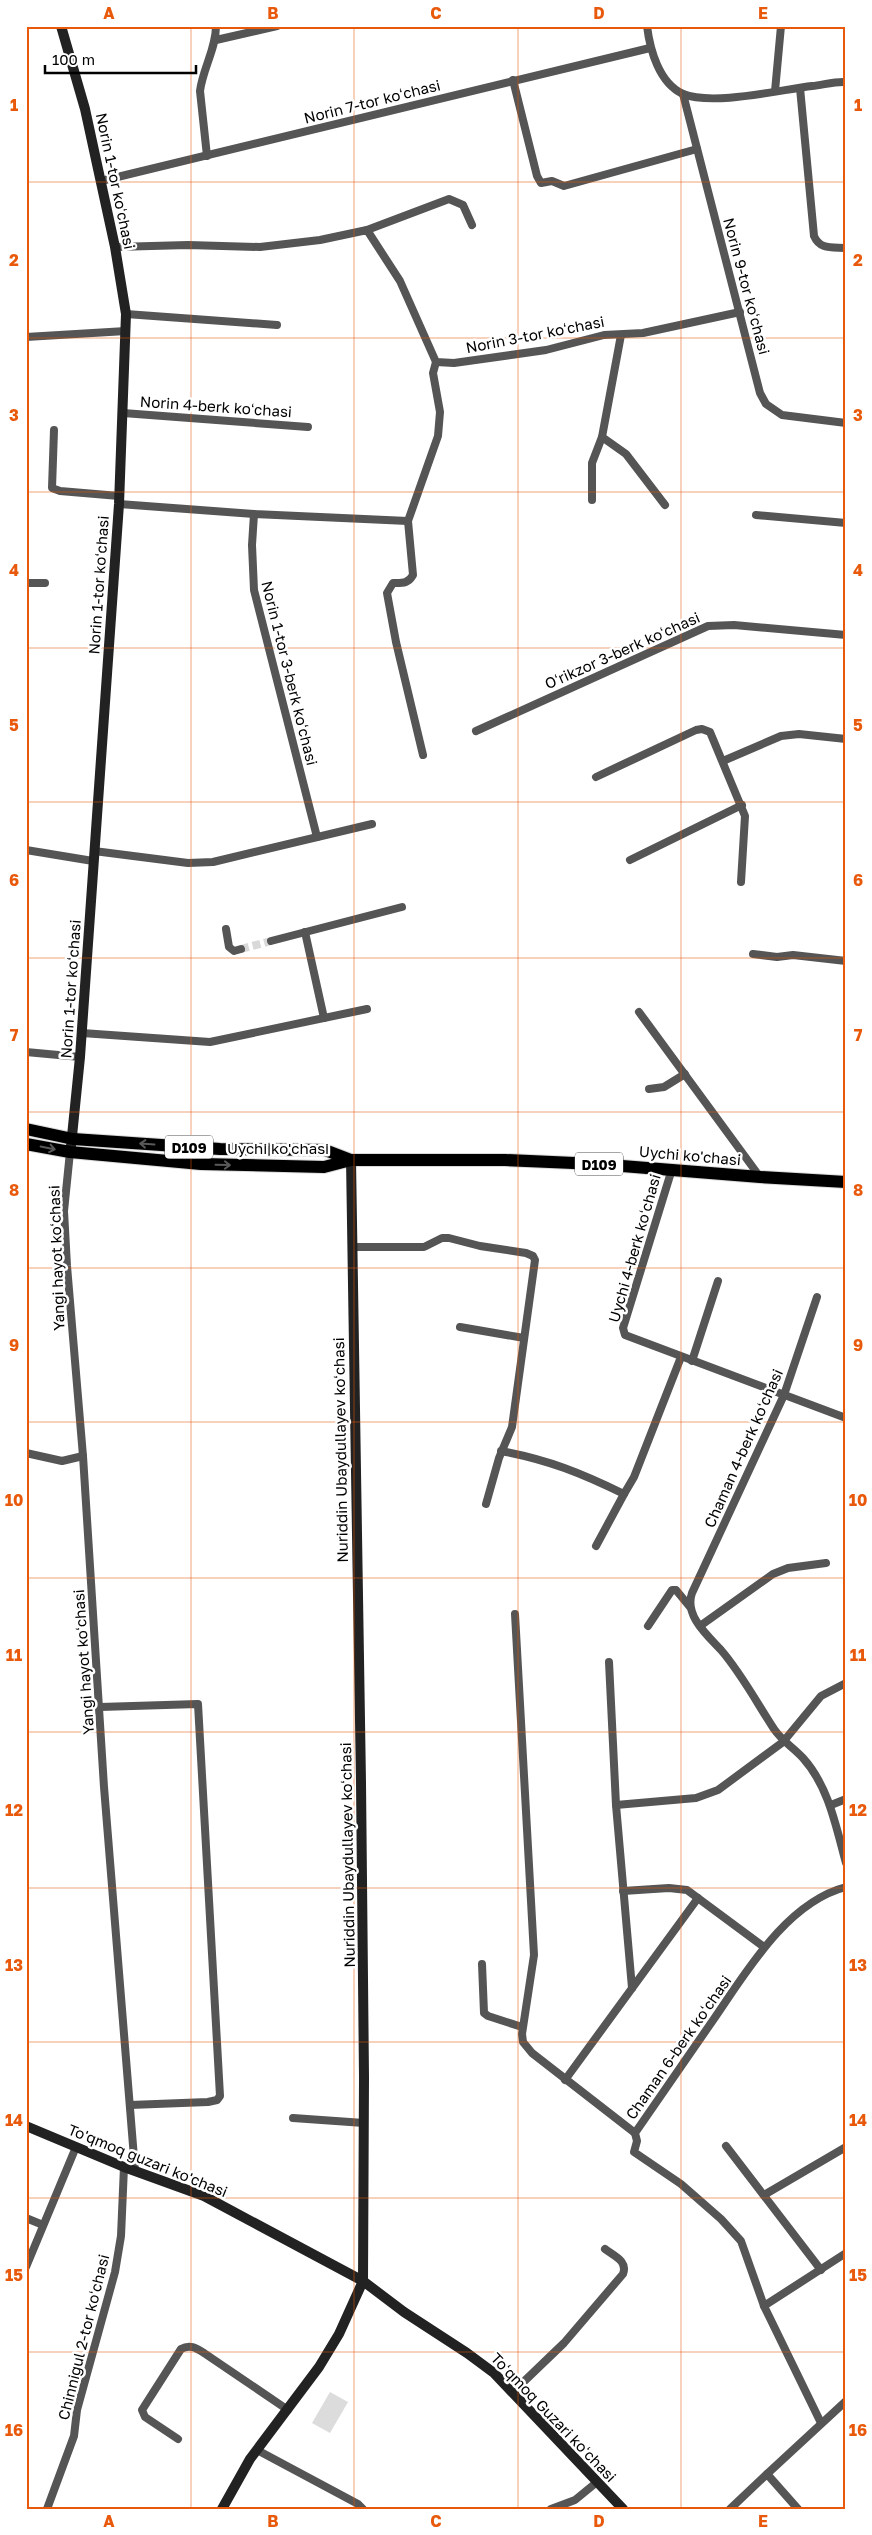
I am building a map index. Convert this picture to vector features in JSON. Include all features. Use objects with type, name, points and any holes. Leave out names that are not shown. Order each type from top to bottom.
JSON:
[{"type":"main road","name":"Uychi ko'chasi","points":[[26,1130],[72,1146]]},
{"type":"main road","name":"Uychi ko'chasi","points":[[26,1144],[72,1146],[201,1164],[324,1167],[351,1160],[505,1160],[672,1169],[846,1182]]},
{"type":"street","name":"Norin 1-tor koʻchasi","points":[[61,26],[85,109],[115,247],[126,314],[119,500],[82,1033],[72,1146]]},
{"type":"street","points":[[207,156],[200,91],[216,40],[216,26]]},
{"type":"street","points":[[216,40],[276,26]]},
{"type":"street","points":[[646,26],[650,48],[667,80],[683,94],[714,99],[846,82]]},
{"type":"street","points":[[775,91],[781,26]]},
{"type":"street","name":"Norin 7-tor koʻchasi","points":[[101,181],[650,48]]},
{"type":"street","points":[[513,80],[537,176],[541,183],[552,181],[564,186],[697,149]]},
{"type":"street","points":[[800,88],[814,236],[817,243],[823,247],[846,248]]},
{"type":"street","name":"Norin 9-tor koʻchasi","points":[[683,94],[760,393],[766,404],[782,415],[846,422]]},
{"type":"street","points":[[115,247],[188,245],[260,247],[320,240],[367,230],[449,199],[463,205],[472,224]]},
{"type":"street","points":[[367,230],[400,281],[436,362],[433,373],[440,412],[438,436],[408,521],[413,575],[405,583],[393,583],[387,593],[387,601],[423,755]]},
{"type":"street","name":"Norin 3-tor koʻchasi","points":[[436,362],[473,361],[546,350],[604,334],[620,336],[643,333],[740,312]]},
{"type":"street","points":[[126,314],[277,325]]},
{"type":"street","points":[[26,337],[126,331]]},
{"type":"street","points":[[592,500],[592,463],[602,437],[620,336]]},
{"type":"street","name":"Norin 4-berk koʻchasi","points":[[123,413],[308,427]]},
{"type":"street","points":[[54,430],[52,488],[60,491],[119,500],[254,514],[408,521]]},
{"type":"street","points":[[602,437],[626,454],[665,505]]},
{"type":"street","name":"Norin 1-tor 3-berk koʻchasi","points":[[254,514],[252,545],[254,590],[316,837]]},
{"type":"street","points":[[756,515],[846,523]]},
{"type":"street","points":[[26,583],[45,583]]},
{"type":"street","name":"Oʻrikzor 3-berk koʻchasi","points":[[476,731],[708,626],[734,625],[846,635]]},
{"type":"street","points":[[596,777],[702,729],[710,732],[742,805],[746,821],[741,882]]},
{"type":"street","points":[[723,761],[781,736],[799,734],[846,740]]},
{"type":"street","points":[[630,860],[742,805]]},
{"type":"street","points":[[26,850],[188,863],[213,862],[372,824]]},
{"type":"street","points":[[271,941],[402,907]]},
{"type":"street","points":[[226,930],[229,947],[234,951],[241,949]]},
{"type":"street","points":[[305,932],[324,1018]]},
{"type":"street","points":[[753,954],[777,957],[792,955],[846,961]]},
{"type":"street","points":[[82,1033],[210,1042],[367,1009]]},
{"type":"street","points":[[639,1012],[760,1177]]},
{"type":"street","points":[[26,1052],[80,1057]]},
{"type":"street","points":[[649,1089],[664,1087],[685,1074]]},
{"type":"street","name":"Yangi hayot koʻchasi","points":[[72,1146],[64,1211],[66,1248],[83,1456],[134,2170]]},
{"type":"street","name":"Nuriddin Ubaydullayev koʻchasi","points":[[222,2509],[238,2478],[257,2450],[320,2367],[339,2334],[363,2281],[364,2122],[351,1160]]},
{"type":"street","name":"Uychi 4-berk koʻchasi","points":[[672,1169],[623,1332],[627,1337],[846,1418]]},
{"type":"street","points":[[352,1247],[424,1247],[442,1238],[450,1238],[480,1246],[530,1254],[535,1260],[512,1427],[502,1451],[486,1504]]},
{"type":"street","points":[[692,1361],[718,1281]]},
{"type":"street","name":"Chaman 4-berk koʻchasi","points":[[690,1607],[692,1593],[784,1395],[817,1298]]},
{"type":"street","points":[[460,1327],[524,1338]]},
{"type":"street","points":[[596,1546],[634,1477],[681,1357]]},
{"type":"street","points":[[502,1451],[540,1459],[577,1472],[624,1494]]},
{"type":"street","points":[[26,1453],[56,1460],[72,1460],[83,1456]]},
{"type":"street","points":[[700,1626],[773,1574],[788,1568],[826,1563]]},
{"type":"street","points":[[648,1626],[672,1590],[676,1590],[690,1607],[704,1635],[725,1656],[783,1742],[803,1758],[831,1805],[846,1863]]},
{"type":"street","points":[[516,1614],[534,1955],[522,2027],[522,2039],[525,2046],[565,2080],[635,2133]]},
{"type":"street","points":[[609,1662],[616,1805],[632,1988]]},
{"type":"street","points":[[616,1805],[707,1795],[718,1790],[783,1742],[821,1696],[846,1683]]},
{"type":"street","points":[[100,1708],[198,1704],[220,2096],[214,2102],[130,2105]]},
{"type":"street","points":[[831,1805],[846,1799]]},
{"type":"street","name":"Chaman 6-berk koʻchasi","points":[[764,2306],[741,2241],[721,2219],[681,2184],[636,2155],[634,2152],[637,2141],[635,2133],[764,1947],[801,1911],[835,1890],[846,1887]]},
{"type":"street","points":[[623,1890],[680,1889],[698,1898],[764,1947]]},
{"type":"street","points":[[565,2080],[698,1898]]},
{"type":"street","points":[[482,1964],[484,2013],[522,2027]]},
{"type":"street","points":[[294,2118],[364,2122]]},
{"type":"street","name":"To'qmoq guzari ko'chasi","points":[[26,2126],[124,2167],[204,2196],[363,2281]]},
{"type":"street","points":[[726,2146],[821,2270]]},
{"type":"street","points":[[26,2267],[76,2147]]},
{"type":"street","points":[[764,2195],[846,2147]]},
{"type":"street","name":"Chinnigul 2-tor koʻchasi","points":[[47,2509],[74,2436],[78,2410],[115,2272],[121,2236],[124,2167]]},
{"type":"street","points":[[26,2218],[43,2225]]},
{"type":"street","points":[[513,2392],[564,2343],[623,2274],[624,2266],[622,2262],[605,2249]]},
{"type":"street","points":[[820,2424],[764,2306],[846,2253]]},
{"type":"street","name":"Toʻqmoq Guzari koʻchasi","points":[[363,2281],[404,2312],[467,2353],[513,2392],[623,2509]]},
{"type":"street","points":[[178,2439],[145,2417],[142,2410],[181,2349],[186,2346],[196,2348],[204,2353],[288,2410]]},
{"type":"street","points":[[730,2509],[846,2401]]},
{"type":"street","points":[[257,2450],[358,2504],[363,2509]]},
{"type":"street","points":[[767,2474],[798,2509]]},
{"type":"street","points":[[551,2509],[575,2500],[596,2482]]},
{"type":"shaded area","points":[[330,2392],[348,2402],[330,2433],[312,2423]]},
{"type":"tunnel","points":[[241,949],[271,941]]}]
